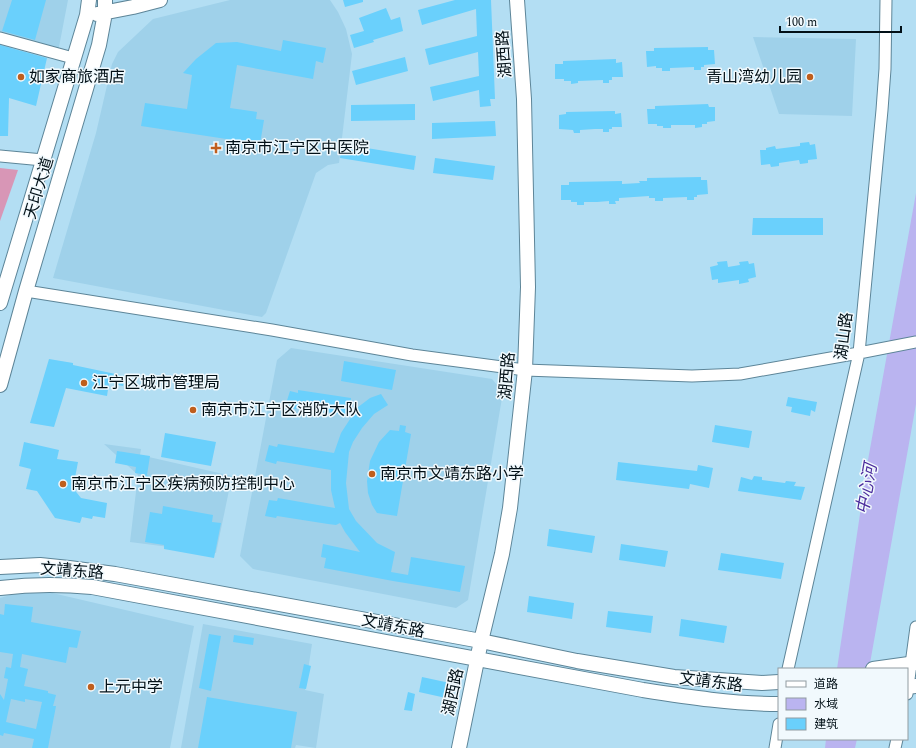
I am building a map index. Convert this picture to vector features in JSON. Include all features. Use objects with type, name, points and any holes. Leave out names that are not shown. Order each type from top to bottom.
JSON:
[{"type":"main road","name":"天印大道","points":[[0,303],[2,289],[43,160],[89,0]]},
{"type":"main road","points":[[86,14],[105,6],[160,0]]},
{"type":"main road","name":"湖西路","points":[[458,748],[502,554],[510,508],[525,370],[528,272],[524,99],[517,0]]},
{"type":"main road","name":"天印大道","points":[[0,385],[26,291],[99,45],[105,6]]},
{"type":"main road","points":[[0,557],[21,566]]},
{"type":"main road","name":"文靖东路","points":[[0,567],[40,565],[115,574],[482,641],[577,661],[674,677],[762,683],[778,682]]},
{"type":"main road","name":"文靖东路","points":[[0,588],[28,584],[60,584],[92,587],[478,660],[704,700],[748,704],[778,704]]},
{"type":"main road","points":[[880,668],[913,663]]},
{"type":"street","name":"湖山路","points":[[788,668],[860,353],[882,110],[885,69],[886,0]]},
{"type":"street","points":[[0,38],[73,58]]},
{"type":"street","points":[[0,156],[43,160]]},
{"type":"street","points":[[26,291],[272,330],[412,356],[525,370],[692,376],[740,374],[916,342]]},
{"type":"street","points":[[910,688],[916,627]]},
{"type":"street","points":[[776,748],[778,732]]},
{"type":"shaded area","points":[[0,0],[68,0],[58,52],[0,47]]},
{"type":"shaded area","name":"南京市江宁区中医院","points":[[230,0],[330,0],[338,12],[346,29],[352,54],[339,163],[328,165],[316,173],[266,313],[262,317],[53,278],[96,133],[112,64],[118,52],[153,19]]},
{"type":"shaded area","name":"青山湾幼儿园","points":[[753,37],[856,39],[852,116],[779,114]]},
{"type":"shaded area","points":[[0,168],[18,170],[0,221]]},
{"type":"shaded area","name":"南京市文靖东路小学","points":[[291,348],[492,379],[503,392],[468,600],[456,608],[253,569],[240,556],[277,360]]},
{"type":"shaded area","points":[[104,444],[141,449],[140,455],[232,476],[216,553],[130,542],[138,475]]},
{"type":"shaded area","name":"上元中学","points":[[48,592],[194,626],[170,748],[0,748],[0,598],[14,594]]},
{"type":"shaded area","points":[[203,624],[312,644],[305,690],[324,694],[316,748],[296,745],[295,748],[181,748]]},
{"type":"water","name":"中心河","points":[[916,193],[916,404],[869,668],[837,668],[868,460]]},
{"type":"water","points":[[826,740],[857,740],[855,748],[825,748]]},
{"type":"building","points":[[12,0],[46,0],[35,40],[2,31]]},
{"type":"building","points":[[343,0],[363,0],[363,2],[345,7]]},
{"type":"building","points":[[455,0],[491,0],[495,99],[490,99],[491,106],[480,107],[479,90],[433,101],[430,87],[479,76],[478,52],[429,65],[425,49],[477,36],[476,9],[422,25],[418,10]]},
{"type":"building","points":[[386,8],[391,20],[400,17],[403,31],[373,40],[374,42],[354,48],[350,35],[364,31],[359,18]]},
{"type":"building","points":[[283,40],[326,48],[323,63],[316,61],[313,79],[237,65],[230,108],[257,112],[256,119],[264,120],[260,144],[141,126],[145,103],[187,109],[192,75],[183,73],[196,59],[216,43],[237,42],[281,51]]},
{"type":"building","name":"如家商旅酒店","points":[[0,45],[47,58],[36,106],[9,98],[8,136],[0,136]]},
{"type":"building","points":[[708,47],[708,50],[714,50],[715,64],[704,65],[704,67],[701,67],[701,70],[694,70],[694,67],[670,68],[670,71],[662,71],[662,68],[656,68],[656,66],[647,67],[646,51],[654,51],[654,48]]},
{"type":"building","points":[[405,57],[408,71],[356,85],[352,71]]},
{"type":"building","points":[[616,59],[616,63],[622,62],[623,77],[612,77],[612,80],[609,80],[609,83],[603,83],[603,80],[578,81],[578,83],[571,84],[571,81],[555,79],[555,64],[563,64],[563,61]]},
{"type":"building","points":[[415,104],[415,120],[351,121],[351,105]]},
{"type":"building","points":[[708,104],[709,107],[715,107],[715,121],[702,124],[702,127],[695,128],[695,125],[671,125],[671,128],[663,128],[663,126],[657,126],[657,124],[648,124],[647,109],[655,109],[655,106]]},
{"type":"building","points":[[615,111],[615,114],[621,113],[622,127],[612,127],[612,129],[609,129],[609,132],[603,132],[603,129],[595,129],[580,130],[580,133],[574,133],[573,130],[559,129],[559,115],[566,114],[566,112]]},
{"type":"building","points":[[495,121],[496,136],[432,139],[432,123]]},
{"type":"building","points":[[809,142],[810,145],[815,144],[817,159],[808,160],[808,163],[800,164],[799,160],[779,163],[779,166],[771,167],[770,164],[761,165],[760,150],[766,150],[766,148],[775,146],[776,149],[800,146],[800,143]]},
{"type":"building","points":[[342,144],[416,156],[414,170],[340,158]]},
{"type":"building","points":[[435,158],[495,166],[493,180],[433,173]]},
{"type":"building","points":[[701,177],[701,180],[707,180],[708,194],[697,195],[697,197],[694,197],[694,200],[687,200],[687,197],[663,198],[663,201],[655,201],[655,198],[649,198],[649,196],[619,198],[619,201],[615,201],[616,204],[609,204],[609,201],[584,202],[584,205],[577,205],[577,202],[571,202],[571,200],[561,200],[561,185],[569,185],[569,182],[622,181],[622,184],[640,183],[639,181],[647,181],[647,178]]},
{"type":"building","points":[[753,218],[823,218],[823,235],[752,235]]},
{"type":"building","points":[[727,261],[728,267],[740,265],[739,262],[748,261],[749,264],[754,263],[756,277],[748,279],[749,282],[739,284],[739,280],[718,283],[718,279],[712,280],[710,267],[718,265],[717,262]]},
{"type":"building","points":[[49,359],[73,363],[73,365],[125,376],[123,386],[109,383],[107,396],[66,388],[54,427],[30,423]]},
{"type":"building","points":[[344,361],[396,370],[392,390],[341,381]]},
{"type":"building","points":[[298,390],[351,398],[349,414],[370,398],[381,394],[388,405],[374,414],[362,428],[353,442],[349,452],[346,483],[349,509],[356,521],[377,543],[395,552],[391,572],[408,575],[411,557],[465,566],[460,592],[324,568],[326,558],[321,557],[323,544],[360,552],[340,523],[336,525],[277,516],[276,518],[265,516],[269,500],[277,501],[278,498],[335,508],[331,490],[331,470],[277,461],[276,464],[265,461],[269,445],[277,447],[278,444],[334,453],[341,433],[352,416],[297,407],[296,409],[285,407],[290,391],[298,393]]},
{"type":"building","points":[[788,397],[817,402],[815,412],[811,410],[810,416],[791,412],[792,407],[786,406]]},
{"type":"building","points":[[400,425],[406,426],[405,432],[411,434],[397,516],[377,513],[372,505],[368,493],[367,481],[370,461],[379,442],[390,430],[399,431]]},
{"type":"building","points":[[715,425],[752,431],[749,448],[712,442]]},
{"type":"building","points":[[165,433],[216,442],[211,466],[161,457]]},
{"type":"building","points":[[24,442],[59,450],[57,459],[78,462],[73,488],[81,498],[107,503],[105,518],[93,516],[92,519],[82,517],[80,523],[55,518],[37,491],[26,489],[31,469],[19,466]]},
{"type":"building","points":[[117,451],[150,456],[147,475],[135,473],[136,467],[115,463]]},
{"type":"building","points":[[618,462],[697,471],[698,465],[713,468],[709,488],[690,484],[689,489],[616,480]]},
{"type":"building","points":[[145,475],[163,479],[161,486],[144,483]]},
{"type":"building","points":[[754,476],[762,477],[762,480],[785,483],[786,481],[796,482],[794,486],[805,487],[801,500],[738,491],[741,477],[752,480]]},
{"type":"building","points":[[163,506],[213,515],[212,522],[221,523],[214,558],[164,549],[164,545],[145,542],[150,512],[162,514]]},
{"type":"building","points":[[549,529],[595,536],[592,553],[547,546]]},
{"type":"building","points":[[621,544],[668,551],[665,567],[619,560]]},
{"type":"building","points":[[721,553],[784,563],[781,579],[718,570]]},
{"type":"building","points":[[529,596],[574,603],[572,619],[527,612]]},
{"type":"building","points":[[5,604],[33,607],[31,622],[81,631],[77,648],[69,647],[66,663],[22,654],[20,667],[28,669],[24,686],[48,691],[48,693],[56,695],[53,706],[56,706],[48,748],[32,748],[34,739],[4,733],[3,736],[0,735],[0,694],[4,700],[8,679],[4,678],[6,667],[11,668],[13,654],[0,652],[0,614],[4,615]],"holes":[[[11,699],[25,702],[25,699],[42,702],[36,729],[6,722]]]},
{"type":"building","points":[[608,611],[653,616],[651,633],[606,627]]},
{"type":"building","points":[[681,619],[727,626],[724,643],[679,636]]},
{"type":"building","points":[[209,634],[221,636],[211,691],[199,688]]},
{"type":"building","points":[[234,635],[254,638],[253,645],[233,642]]},
{"type":"building","points":[[304,664],[311,666],[306,689],[299,688]]},
{"type":"building","points":[[422,677],[450,683],[446,698],[419,692]]},
{"type":"building","points":[[408,692],[415,694],[412,711],[404,710]]},
{"type":"building","points":[[207,697],[297,712],[291,748],[198,748]]},
{"type":"place","name":"如家商旅酒店","points":[[21,77]]},
{"type":"place","name":"青山湾幼儿园","points":[[810,77]]},
{"type":"place","name":"南京市江宁区中医院","points":[[216,148]]},
{"type":"place","name":"江宁区城市管理局","points":[[84,383]]},
{"type":"place","name":"南京市江宁区消防大队","points":[[193,410]]},
{"type":"place","name":"南京市文靖东路小学","points":[[372,474]]},
{"type":"place","name":"南京市江宁区疾病预防控制中心","points":[[63,484]]},
{"type":"place","name":"上元中学","points":[[91,687]]}]
